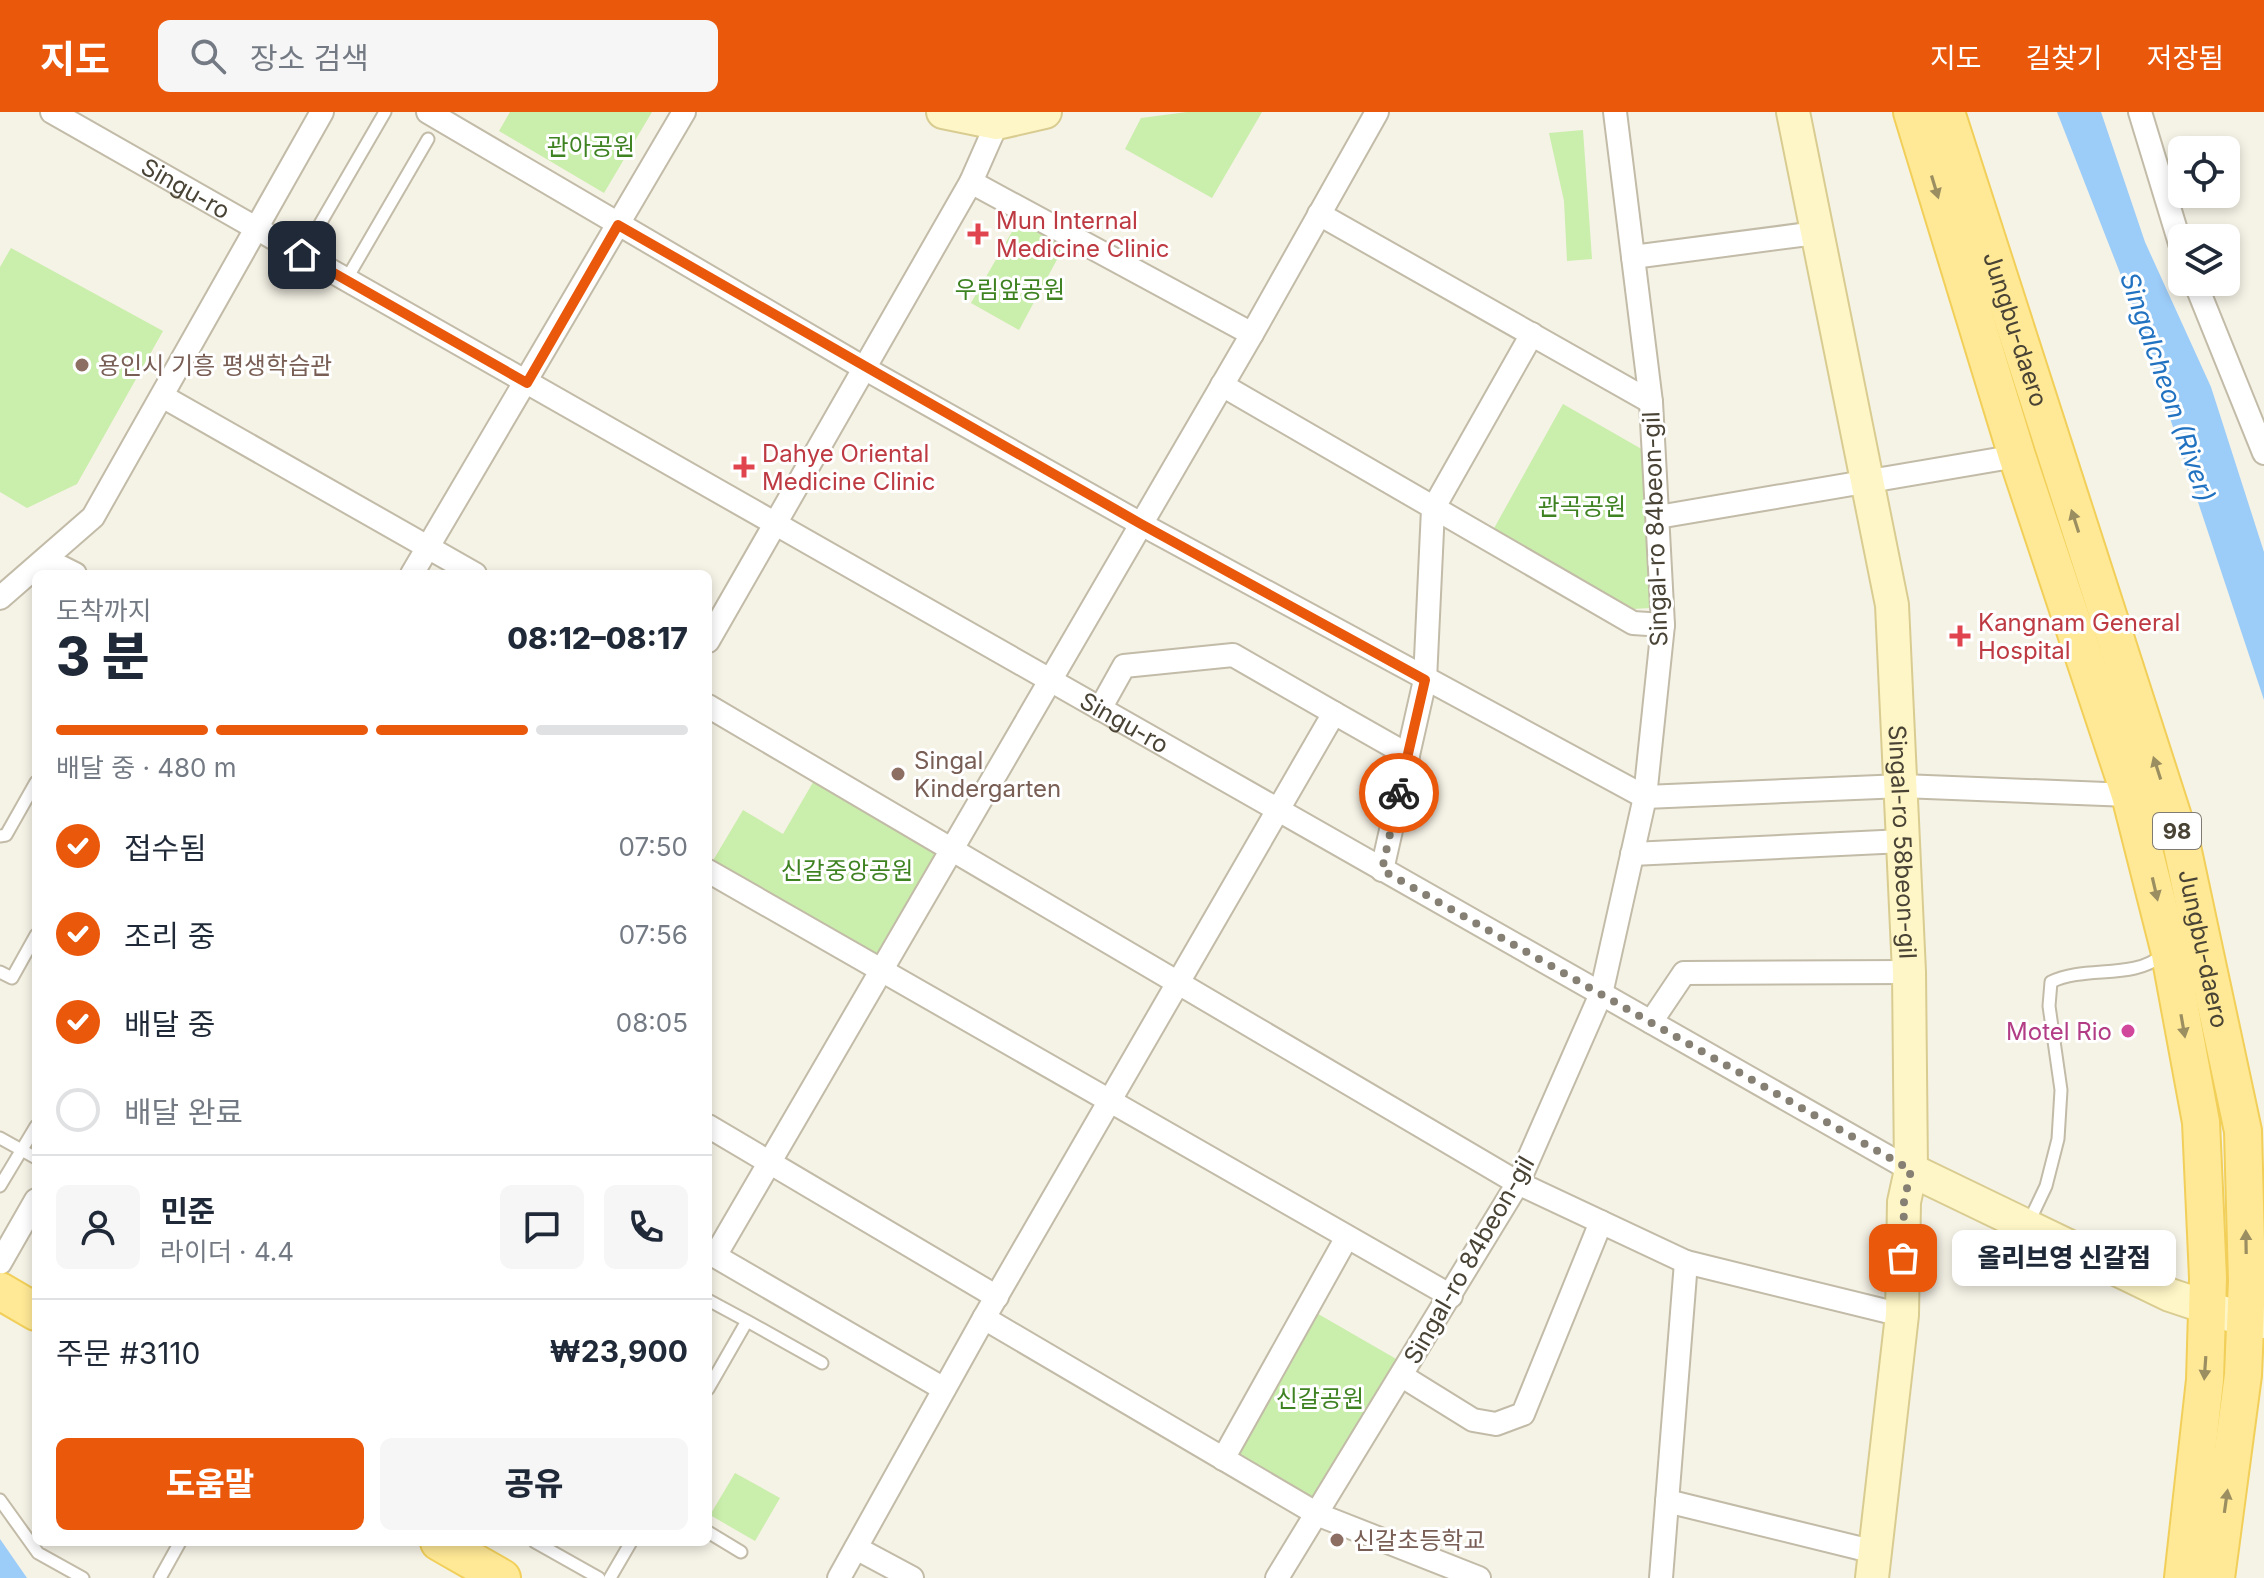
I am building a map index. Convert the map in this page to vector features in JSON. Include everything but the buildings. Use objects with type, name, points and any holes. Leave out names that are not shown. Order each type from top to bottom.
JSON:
[{"type":"main road","name":"Jungbu-daero","points":[[1912,112],[2017,456],[2130,795],[2169,949],[2201,1122],[2209,1310],[2196,1478],[2183,1578]]},
{"type":"main road","name":"Jungbu-daero","points":[[1946,112],[2181,842],[2243,1131],[2255,1321],[2243,1375],[2216,1578]]},
{"type":"main road","points":[[0,1291],[32,1310]]},
{"type":"main road","points":[[446,1546],[502,1578]]},
{"type":"street","name":"Singu-ro","points":[[52,112],[1911,1170],[2170,1295],[2209,1310],[2255,1321]]},
{"type":"street","points":[[35,570],[93,517],[322,112]]},
{"type":"street","points":[[428,112],[864,368],[1141,524],[1645,797],[1902,786],[2130,795]]},
{"type":"street","points":[[414,570],[684,112]]},
{"type":"street","points":[[943,112],[999,118],[1045,112]]},
{"type":"street","points":[[712,1252],[881,972],[1252,334],[1377,112]]},
{"type":"street","name":"Singal-ro 84beon-gil","points":[[1277,1578],[1319,1515],[1518,1183],[1601,994],[1645,797],[1663,625],[1651,402],[1615,112]]},
{"type":"street","name":"Singal-ro 58beon-gil","points":[[1793,112],[1892,605],[1909,972],[1911,1170],[1904,1202],[1902,1315],[1874,1565]]},
{"type":"street","points":[[2140,112],[2174,224]]},
{"type":"street","points":[[712,634],[971,182],[999,118]]},
{"type":"street","points":[[971,182],[1252,334]]},
{"type":"street","points":[[1319,214],[1651,402]]},
{"type":"street","points":[[1633,257],[1816,233]]},
{"type":"street","points":[[2201,296],[2264,453]]},
{"type":"street","points":[[1382,870],[1425,680],[1433,509],[1532,334]]},
{"type":"street","points":[[1222,385],[1633,623],[1663,625]]},
{"type":"street","points":[[162,396],[468,570]]},
{"type":"street","points":[[1658,517],[1867,484],[2017,456]]},
{"type":"street","points":[[47,560],[67,570]]},
{"type":"street","points":[[0,598],[32,572]]},
{"type":"street","points":[[1100,709],[1124,666],[1233,655],[1408,755]]},
{"type":"street","points":[[712,708],[1176,985],[1518,1183],[1686,1262],[1902,1315]]},
{"type":"street","points":[[839,1578],[984,1318],[1334,713]]},
{"type":"street","points":[[1632,854],[1903,841]]},
{"type":"street","points":[[712,873],[1451,1296]]},
{"type":"street","points":[[1651,1022],[1684,973],[1909,972]]},
{"type":"street","points":[[712,1128],[997,1297]]},
{"type":"street","points":[[0,1263],[32,1207]]},
{"type":"street","points":[[1402,1376],[1473,1420],[1496,1424],[1523,1414],[1601,1222]]},
{"type":"street","points":[[1223,1459],[1347,1237]]},
{"type":"street","points":[[712,1255],[944,1389]]},
{"type":"street","points":[[1661,1578],[1686,1262]]},
{"type":"street","points":[[984,1318],[1319,1515],[1479,1578]]},
{"type":"street","points":[[1667,1501],[1874,1565]]},
{"type":"street","points":[[856,1548],[912,1578]]},
{"type":"lane","points":[[302,255],[385,112]]},
{"type":"lane","points":[[346,280],[428,139]]},
{"type":"lane","points":[[0,836],[6,835],[32,789]]},
{"type":"lane","points":[[0,972],[12,978],[32,942]]},
{"type":"lane","points":[[2026,1228],[2046,1186],[2058,1139],[2061,1090],[2049,1006],[2051,982],[2065,975],[2150,965],[2169,949]]},
{"type":"lane","points":[[0,1186],[32,1133]]},
{"type":"lane","points":[[0,1138],[32,1156]]},
{"type":"lane","points":[[712,1302],[822,1363]]},
{"type":"lane","points":[[712,1382],[747,1321]]},
{"type":"lane","points":[[0,1500],[32,1545]]},
{"type":"lane","points":[[712,1534],[741,1552]]},
{"type":"lane","points":[[33,1546],[38,1553],[83,1578]]},
{"type":"lane","points":[[160,1578],[178,1546]]},
{"type":"lane","points":[[542,1546],[599,1578]]},
{"type":"lane","points":[[610,1578],[629,1546]]},
{"type":"green space","name":"관아공원","points":[[510,112],[652,112],[604,193],[499,131]]},
{"type":"green space","points":[[1187,112],[1262,112],[1212,198],[1125,149],[1141,118]]},
{"type":"green space","points":[[1583,130],[1592,259],[1567,261],[1564,201],[1549,133]]},
{"type":"green space","name":"우림앞공원","points":[[1021,216],[1067,241],[1019,330],[971,303]]},
{"type":"green space","points":[[11,248],[163,331],[77,484],[27,508],[0,492],[0,267]]},
{"type":"green space","name":"관곡공원","points":[[1563,404],[1645,451],[1650,608],[1633,609],[1492,532]]},
{"type":"green space","name":"신갈중앙공원","points":[[819,772],[952,850],[881,972],[712,871],[712,862],[743,810],[783,834]]},
{"type":"green space","name":"신갈공원","points":[[1313,1311],[1398,1360],[1314,1506],[1234,1457]]},
{"type":"green space","points":[[735,1473],[780,1498],[755,1541],[712,1516]]},
{"type":"water","name":"Singalcheon (River)","points":[[2057,112],[2101,112],[2145,242],[2211,387],[2264,552],[2264,700],[2131,301]]},
{"type":"water","points":[[0,1539],[27,1578],[0,1578]]},
{"type":"way so far","points":[[1399,793],[1382,870],[1911,1170],[1904,1202],[1903,1258]]},
{"type":"place","name":"Mun Internal Medicine Clinic","points":[[978,234]]},
{"type":"place","name":"용인시 기흥 평생학습관","points":[[82,365]]},
{"type":"place","name":"Dahye Oriental Medicine Clinic","points":[[744,467]]},
{"type":"place","name":"Kangnam General Hospital","points":[[1960,636]]},
{"type":"place","name":"Singal Kindergarten","points":[[898,774]]},
{"type":"place","name":"Motel Rio","points":[[2128,1031]]},
{"type":"place","name":"올리브영 신갈점","points":[[1903,1258]]},
{"type":"place","name":"신갈초등학교","points":[[1337,1540]]},
{"type":"route","points":[[302,255],[527,383],[618,225],[864,368],[1425,680],[1399,793]]}]
